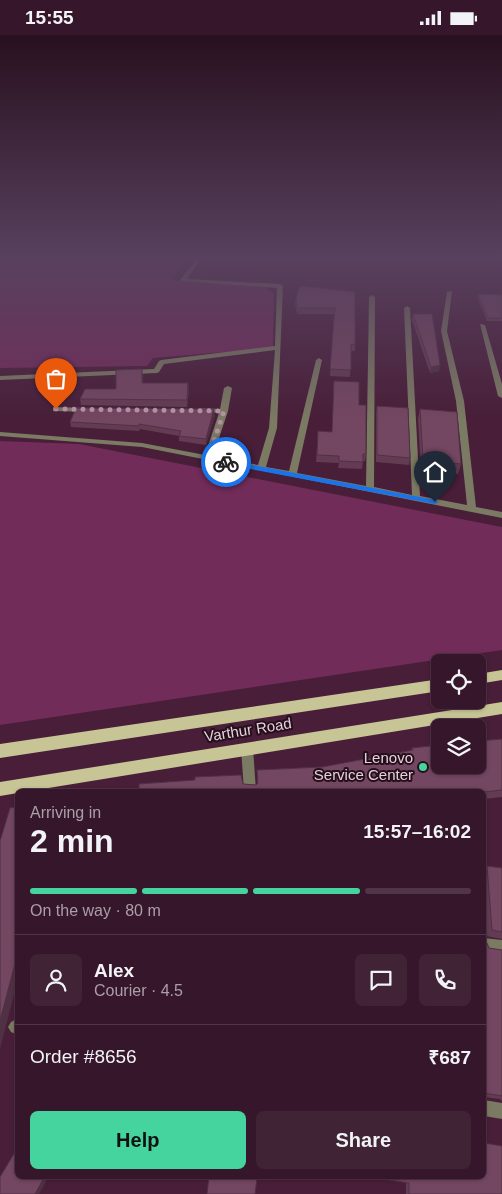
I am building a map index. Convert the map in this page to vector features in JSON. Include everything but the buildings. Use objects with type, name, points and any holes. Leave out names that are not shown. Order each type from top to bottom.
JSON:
[{"type":"main road","points":[[486,678],[502,675]]},
{"type":"main road","name":"Varthur Road","points":[[0,751],[431,686]]},
{"type":"main road","name":"Varthur Road","points":[[0,789],[502,708]]},
{"type":"main road","points":[[458,709],[461,715]]},
{"type":"street","points":[[261,469],[273,428],[279,312]]},
{"type":"street","points":[[370,489],[372,312]]},
{"type":"street","points":[[407,312],[416,498]]},
{"type":"street","points":[[447,312],[444,331],[460,401],[472,509]]},
{"type":"street","points":[[482,325],[502,396]]},
{"type":"street","points":[[0,378],[157,371],[161,362],[278,348]]},
{"type":"street","points":[[292,475],[319,360]]},
{"type":"street","points":[[208,459],[224,411],[228,389]]},
{"type":"street","points":[[56,409],[93,409]]},
{"type":"street","points":[[196,410],[224,411]]},
{"type":"street","points":[[0,434],[142,445],[502,515]]},
{"type":"street","points":[[247,748],[250,789]]},
{"type":"street","points":[[486,945],[502,947]]},
{"type":"street","points":[[486,1108],[502,1111]]},
{"type":"shaded area","points":[[0,312],[274,312],[273,348],[153,358],[147,366],[0,368]]},
{"type":"shaded area","points":[[0,441],[79,444],[502,527],[502,650],[475,654],[431,654],[431,661],[0,725]]},
{"type":"way so far","points":[[56,409],[224,411],[208,459],[226,462]]},
{"type":"place","name":"Lenovo Service Center","points":[[423,767]]},
{"type":"route","points":[[226,462],[435,502]]}]
